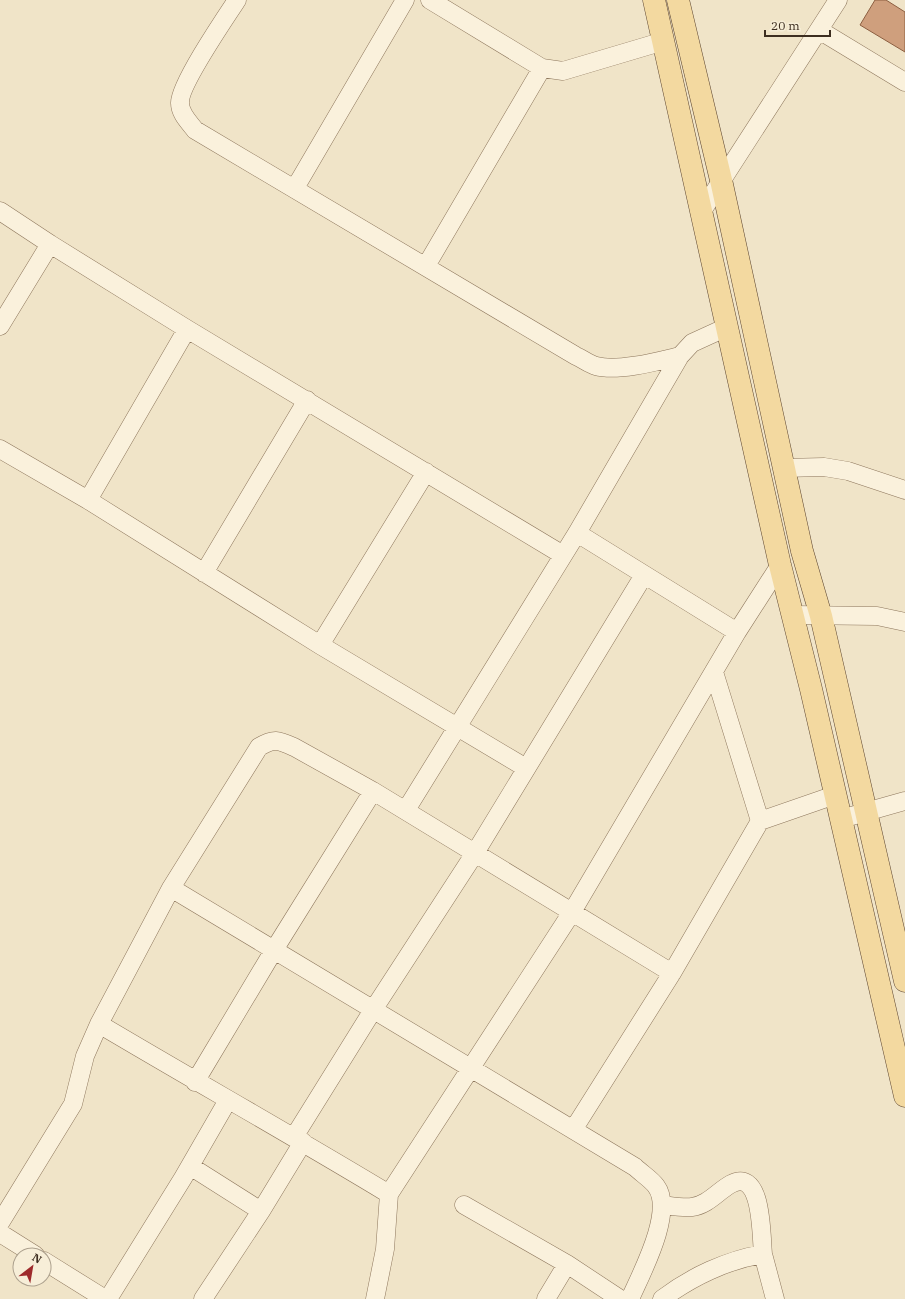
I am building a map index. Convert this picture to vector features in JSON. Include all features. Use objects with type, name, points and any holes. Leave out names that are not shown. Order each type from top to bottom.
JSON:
[{"type":"main road","points":[[654,0],[780,565],[905,1096]]},
{"type":"main road","points":[[678,0],[721,180],[802,551],[821,616],[905,981]]},
{"type":"street","points":[[236,0],[184,86],[180,103],[184,116],[195,130],[576,356],[597,366],[623,367],[647,364],[680,356]]},
{"type":"street","points":[[295,188],[406,0]]},
{"type":"street","points":[[430,0],[542,68],[563,71],[664,41]]},
{"type":"street","points":[[702,211],[838,0]]},
{"type":"street","points":[[819,30],[903,78]]},
{"type":"street","points":[[426,266],[542,68]]},
{"type":"street","points":[[0,211],[50,244],[187,329],[563,555]]},
{"type":"street","points":[[0,326],[50,244]]},
{"type":"street","points":[[406,810],[577,533],[680,356],[692,343],[727,327]]},
{"type":"street","points":[[88,500],[187,329]]},
{"type":"street","points":[[204,573],[307,400]]},
{"type":"street","points":[[0,449],[88,500],[320,645],[526,768]]},
{"type":"street","points":[[783,468],[824,467],[848,471],[905,490]]},
{"type":"street","points":[[320,645],[426,472]]},
{"type":"street","points":[[577,533],[738,632]]},
{"type":"street","points":[[375,1299],[385,1248],[389,1194],[572,912],[714,672],[780,565]]},
{"type":"street","points":[[203,1299],[261,1211],[298,1140],[373,1010],[475,853],[644,575]]},
{"type":"street","points":[[793,615],[877,616],[905,622]]},
{"type":"street","points":[[714,672],[760,821]]},
{"type":"street","points":[[0,1223],[73,1104],[85,1056],[99,1024],[171,888],[259,747],[270,740],[282,741],[294,747],[406,810],[672,973]]},
{"type":"street","points":[[195,1082],[274,950],[373,791]]},
{"type":"street","points":[[573,1130],[672,973],[760,821],[835,794]]},
{"type":"street","points":[[841,819],[905,801]]},
{"type":"street","points":[[171,888],[635,1167],[656,1186],[662,1205],[655,1243],[630,1299]]},
{"type":"street","points":[[99,1024],[195,1082],[298,1140],[389,1194]]},
{"type":"street","points":[[52,1266],[107,1299],[190,1166],[228,1100]]},
{"type":"street","points":[[190,1166],[261,1211]]},
{"type":"street","points":[[662,1205],[692,1207],[703,1204],[732,1183],[742,1181],[748,1182],[753,1186],[758,1202],[763,1254],[775,1299]]},
{"type":"street","points":[[464,1205],[567,1264],[620,1299]]},
{"type":"street","points":[[0,1234],[22,1247]]},
{"type":"street","points":[[662,1299],[697,1276],[738,1260],[763,1254]]},
{"type":"street","points":[[546,1299],[567,1264]]},
{"type":"building","points":[[875,0],[886,0],[905,12],[905,52],[860,25]]}]
